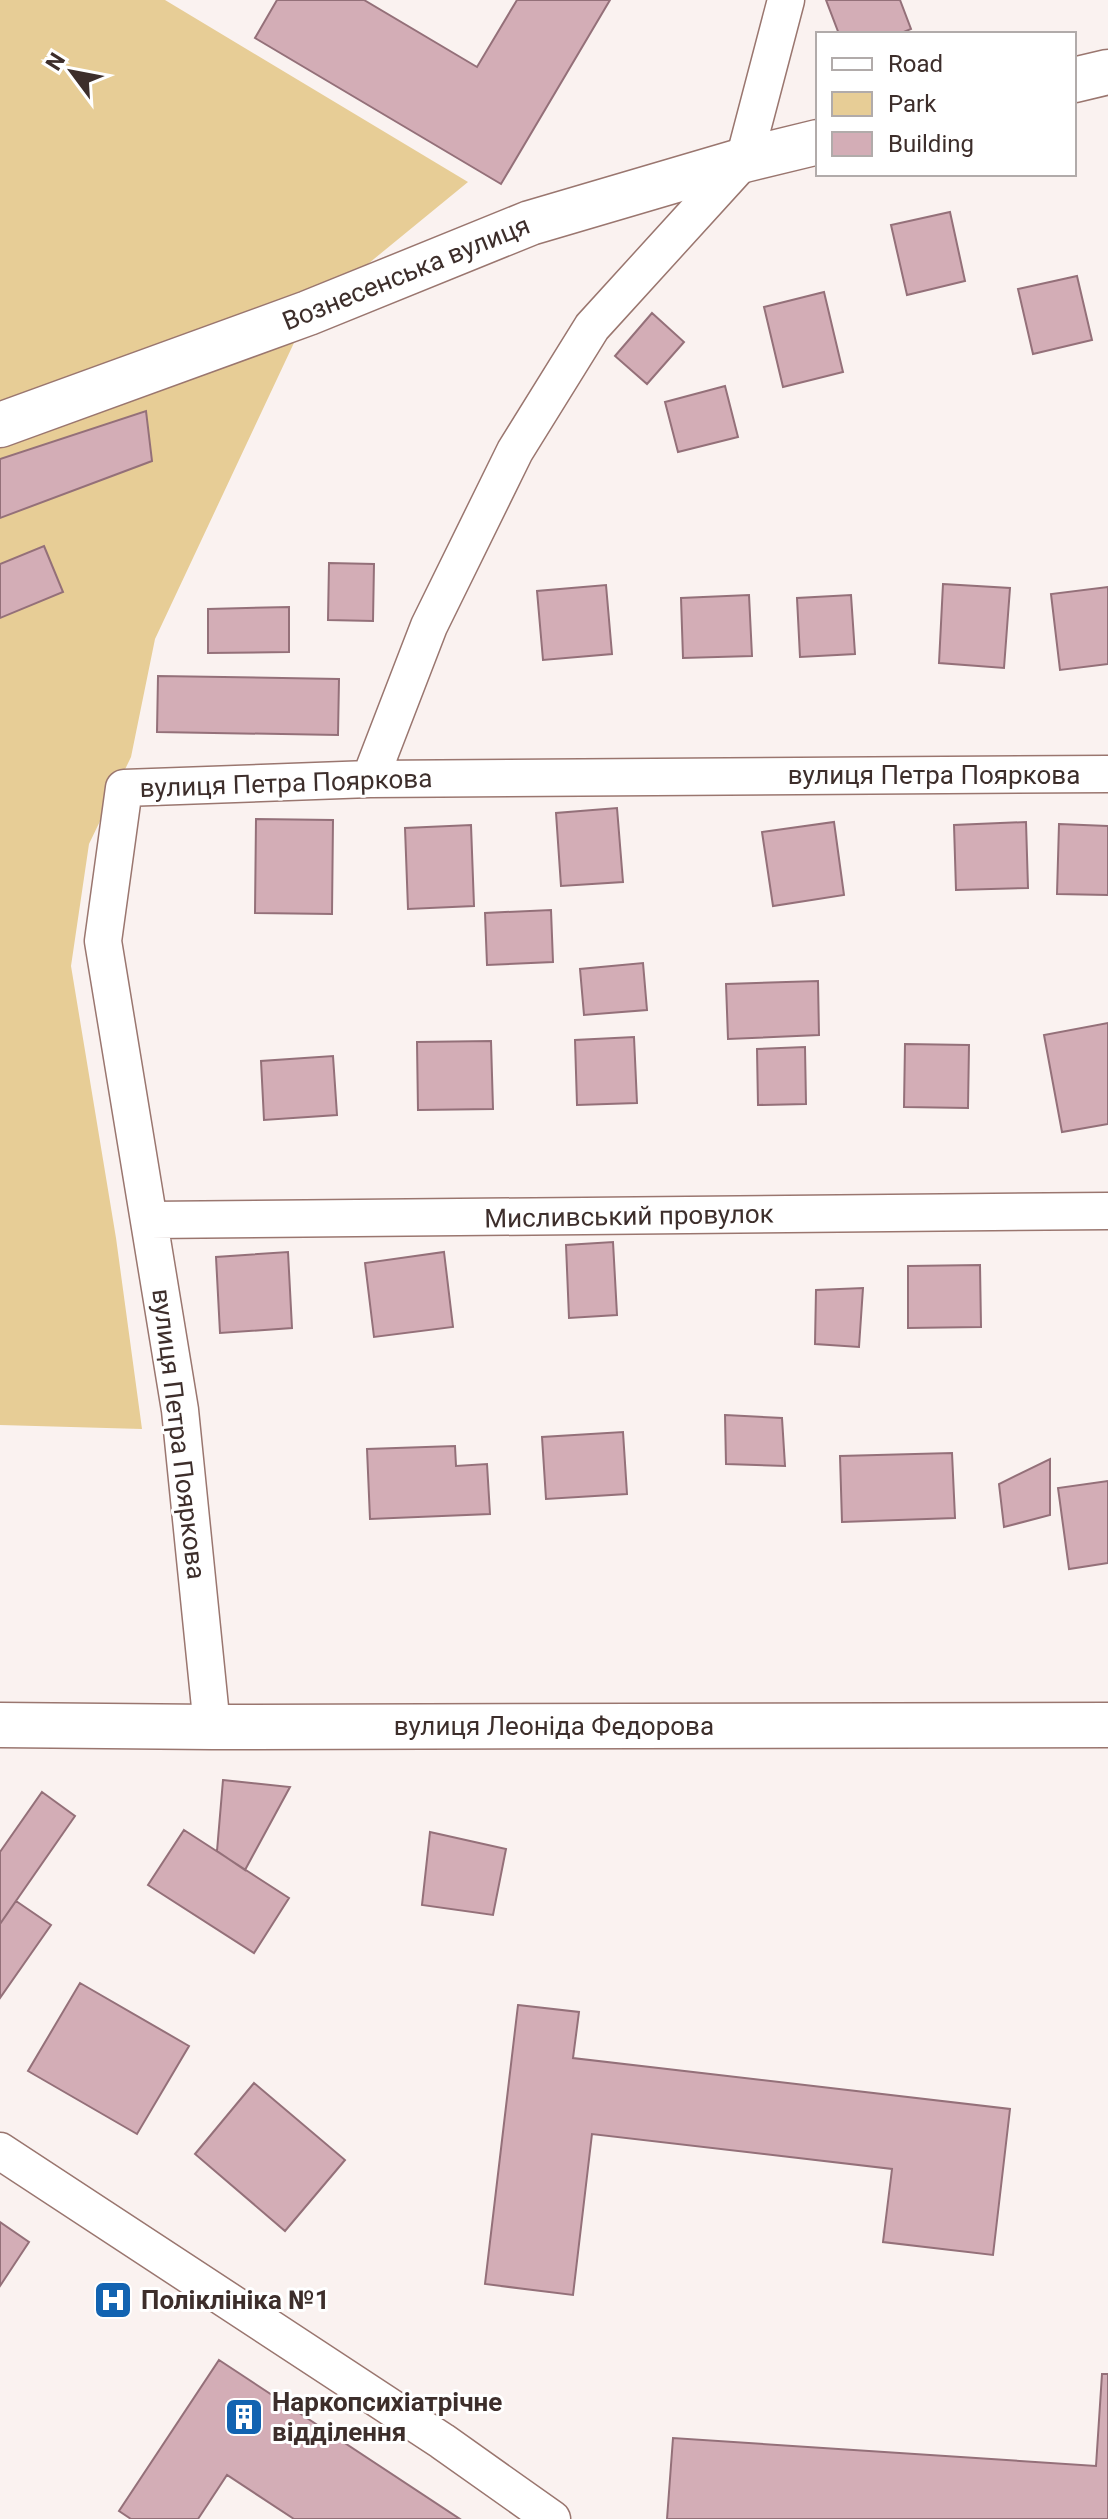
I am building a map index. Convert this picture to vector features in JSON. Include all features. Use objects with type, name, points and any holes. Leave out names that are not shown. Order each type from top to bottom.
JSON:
[{"type":"street","points":[[370,779],[429,626],[515,451],[592,327],[744,160],[786,0]]},
{"type":"street","points":[[1076,80],[1108,72]]},
{"type":"street","name":"Вознесенська вулиця","points":[[0,425],[308,313],[530,223],[744,160],[816,142]]},
{"type":"street","name":"вулиця Петра Пояркова","points":[[212,1727],[180,1410],[103,941],[124,788],[370,779],[1108,774]]},
{"type":"street","name":"Мисливський провулок","points":[[150,1220],[1108,1211]]},
{"type":"street","name":"вулиця Леоніда Федорова","points":[[0,1725],[1108,1725]]},
{"type":"street","points":[[0,2151],[442,2441],[552,2519]]},
{"type":"green space","points":[[0,0],[165,0],[468,182],[308,313],[155,639],[131,757],[89,844],[71,966],[116,1238],[142,1429],[0,1425]]},
{"type":"building","points":[[277,0],[364,0],[477,67],[517,0],[610,0],[501,184],[255,38]]},
{"type":"building","points":[[826,0],[900,0],[911,29],[904,32],[838,32]]},
{"type":"building","points":[[950,212],[965,281],[907,295],[891,225]]},
{"type":"building","points":[[1077,276],[1092,340],[1033,354],[1018,289]]},
{"type":"building","points":[[824,292],[843,372],[783,387],[764,307]]},
{"type":"building","points":[[652,313],[684,342],[647,384],[615,356]]},
{"type":"building","points":[[725,386],[738,437],[678,452],[665,402]]},
{"type":"building","points":[[146,411],[152,461],[0,518],[0,459]]},
{"type":"building","points":[[44,546],[63,592],[0,618],[0,564]]},
{"type":"building","points":[[329,563],[374,564],[373,621],[328,620]]},
{"type":"building","points":[[943,584],[1010,588],[1004,668],[939,663]]},
{"type":"building","points":[[606,585],[612,654],[543,660],[537,591]]},
{"type":"building","points":[[1108,587],[1108,664],[1060,670],[1051,594]]},
{"type":"building","points":[[749,595],[752,656],[683,658],[681,598]]},
{"type":"building","points":[[851,595],[855,654],[800,657],[797,598]]},
{"type":"building","points":[[289,607],[289,652],[208,653],[208,609]]},
{"type":"building","points":[[158,676],[339,679],[338,735],[157,732]]},
{"type":"building","points":[[617,808],[623,882],[561,886],[556,813]]},
{"type":"building","points":[[256,819],[333,820],[332,914],[255,913]]},
{"type":"building","points":[[834,822],[844,895],[773,906],[762,832]]},
{"type":"building","points":[[1026,822],[1028,888],[956,890],[954,825]]},
{"type":"building","points":[[1059,824],[1108,826],[1108,895],[1057,894]]},
{"type":"building","points":[[471,825],[474,906],[408,909],[405,828]]},
{"type":"building","points":[[551,910],[553,962],[487,965],[485,913]]},
{"type":"building","points":[[643,963],[647,1010],[584,1015],[580,969]]},
{"type":"building","points":[[818,981],[819,1035],[728,1039],[726,984]]},
{"type":"building","points":[[1108,1023],[1108,1124],[1062,1132],[1044,1035]]},
{"type":"building","points":[[634,1037],[637,1103],[577,1105],[575,1040]]},
{"type":"building","points":[[491,1041],[493,1109],[418,1110],[417,1042]]},
{"type":"building","points":[[905,1044],[969,1045],[968,1108],[904,1107]]},
{"type":"building","points":[[805,1047],[806,1104],[758,1105],[757,1049]]},
{"type":"building","points":[[333,1056],[337,1115],[264,1120],[261,1061]]},
{"type":"building","points":[[613,1242],[617,1315],[569,1318],[566,1245]]},
{"type":"building","points":[[288,1252],[292,1328],[220,1333],[216,1257]]},
{"type":"building","points":[[444,1252],[453,1327],[374,1337],[365,1263]]},
{"type":"building","points":[[980,1265],[981,1327],[908,1328],[908,1266]]},
{"type":"building","points":[[863,1288],[859,1347],[815,1344],[816,1290]]},
{"type":"building","points":[[725,1415],[782,1418],[785,1466],[726,1464]]},
{"type":"building","points":[[623,1432],[627,1494],[546,1499],[542,1437]]},
{"type":"building","points":[[455,1446],[456,1466],[487,1464],[490,1514],[370,1519],[367,1449]]},
{"type":"building","points":[[952,1453],[955,1518],[842,1522],[840,1456]]},
{"type":"building","points":[[1050,1459],[1050,1515],[1004,1527],[999,1484]]},
{"type":"building","points":[[1108,1481],[1108,1563],[1069,1569],[1058,1488]]},
{"type":"building","points":[[223,1780],[290,1787],[245,1870],[217,1851]]},
{"type":"building","points":[[42,1792],[75,1816],[0,1924],[0,1852]]},
{"type":"building","points":[[184,1830],[289,1898],[254,1953],[148,1885]]},
{"type":"building","points":[[430,1832],[506,1849],[493,1915],[422,1905]]},
{"type":"building","points":[[16,1901],[51,1925],[0,1998],[0,1924]]},
{"type":"building","points":[[80,1983],[189,2046],[137,2134],[28,2071]]},
{"type":"building","points":[[518,2005],[579,2012],[573,2058],[1010,2109],[993,2255],[883,2242],[892,2169],[592,2134],[573,2295],[485,2284]]},
{"type":"building","points":[[254,2083],[345,2160],[285,2231],[195,2154]]},
{"type":"building","points":[[0,2222],[29,2242],[0,2286]]},
{"type":"building","name":"Наркопсихіатрічне відділення","points":[[219,2360],[460,2519],[294,2519],[227,2475],[198,2519],[131,2519],[119,2511]]},
{"type":"building","points":[[1102,2374],[1108,2374],[1108,2519],[667,2519],[673,2438],[1096,2466]]},
{"type":"place","name":"Поліклініка №1","points":[[113,2300]]},
{"type":"place","name":"Наркопсихіатрічне відділення","points":[[244,2417]]}]
